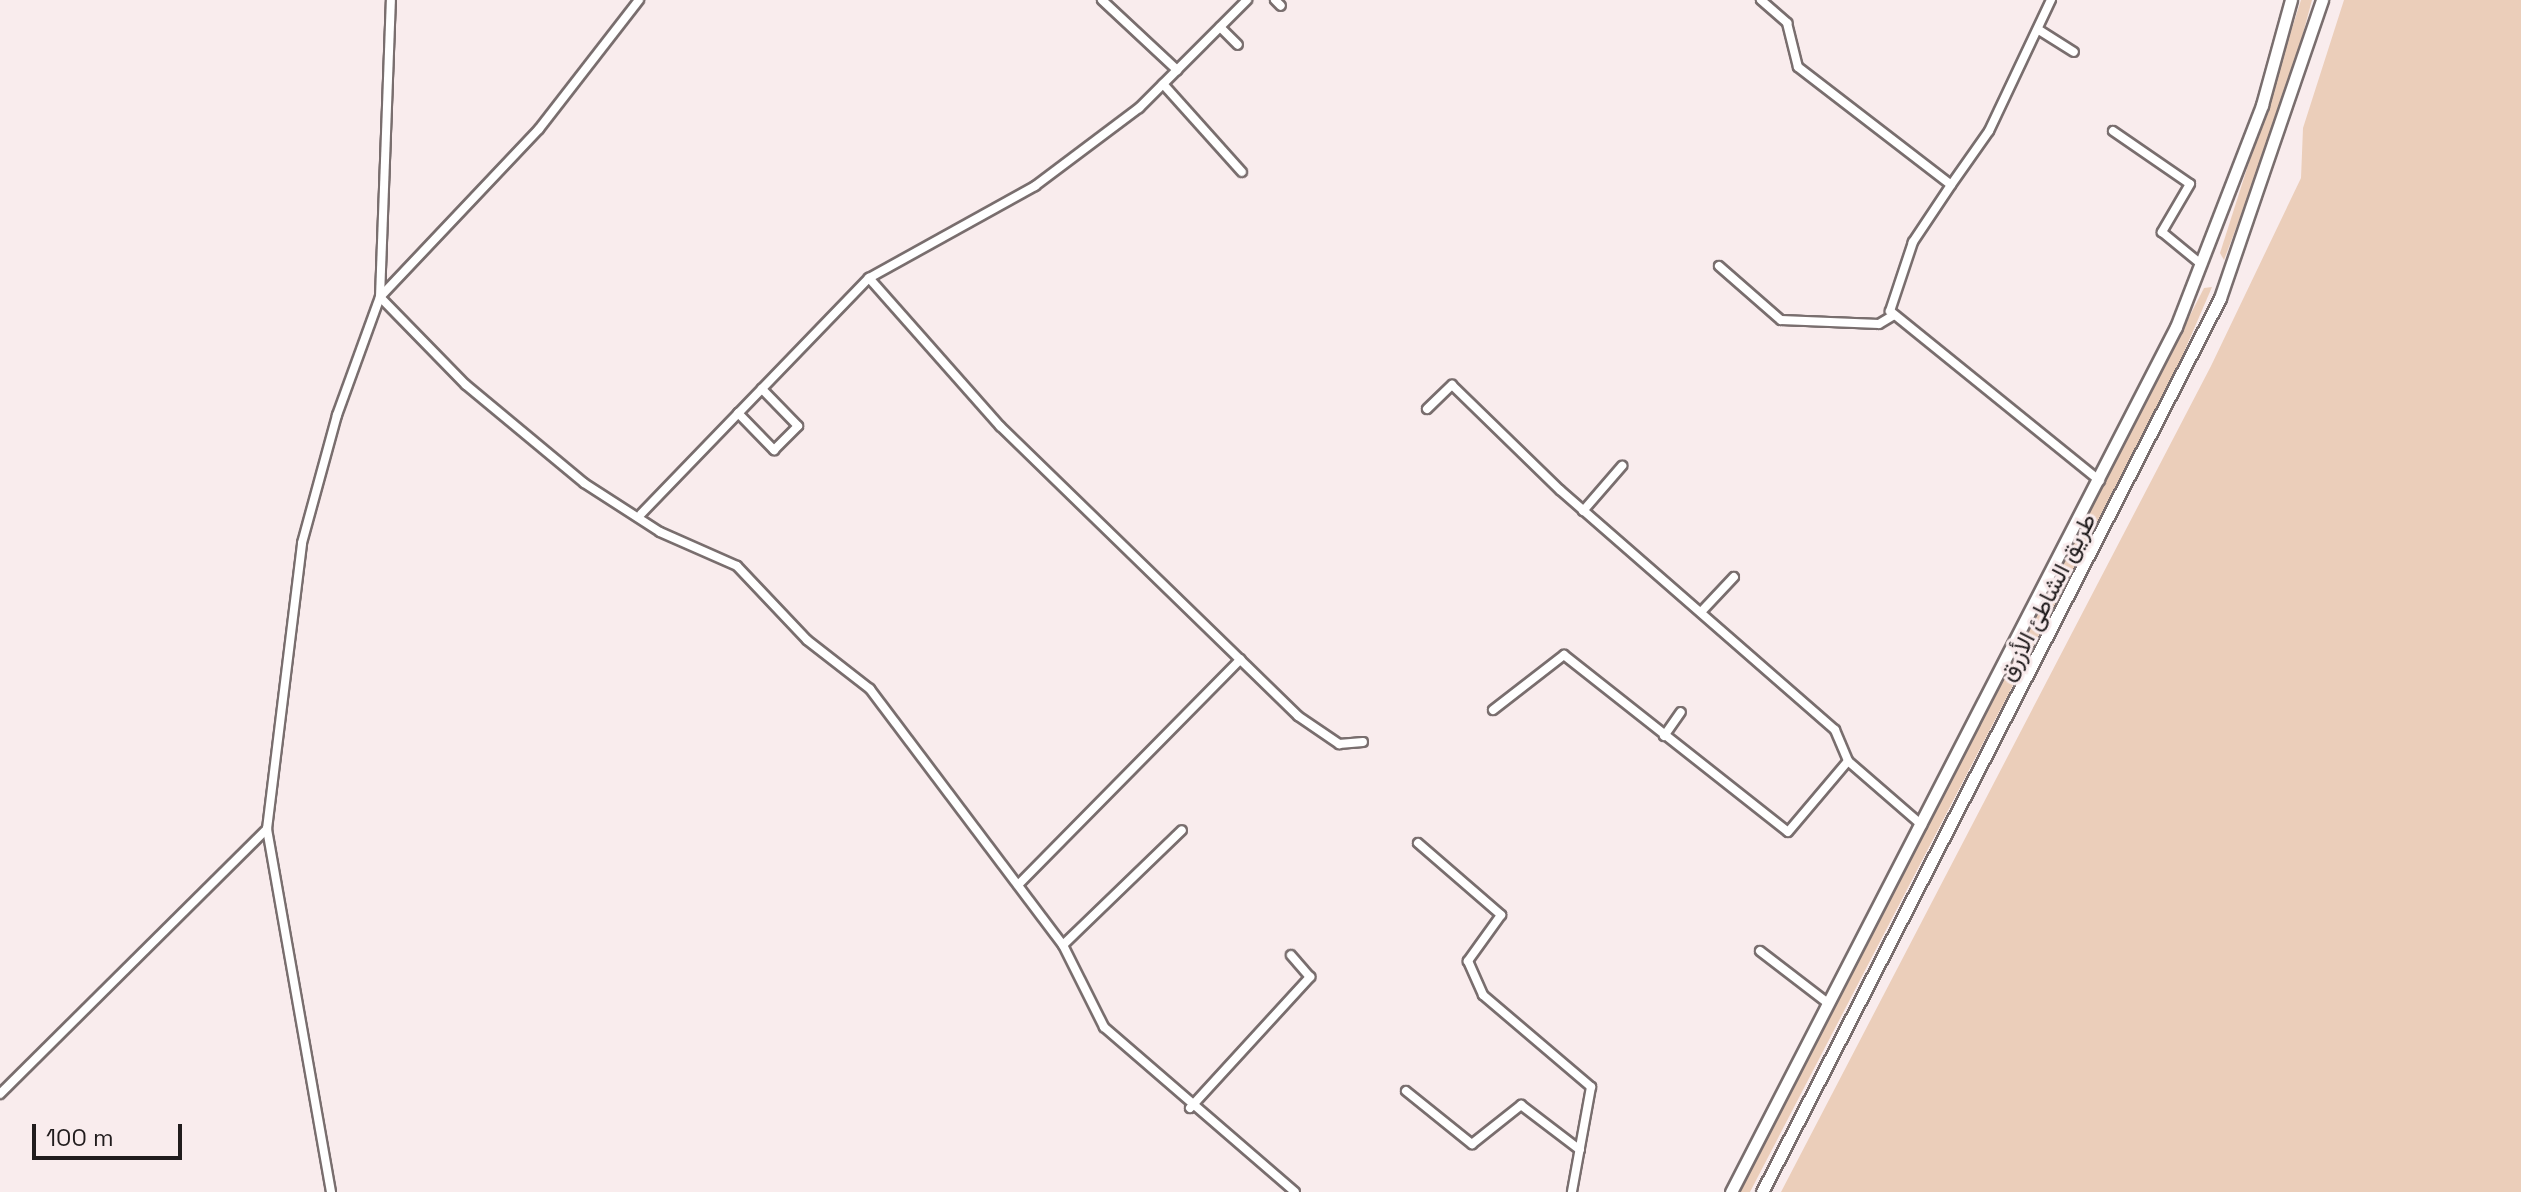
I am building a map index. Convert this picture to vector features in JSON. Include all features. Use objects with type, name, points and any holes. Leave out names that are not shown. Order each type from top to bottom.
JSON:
[{"type":"main road","name":"طريق الشاطئ الأزرق","points":[[1731,1192],[2100,481],[2201,264],[2262,105],[2291,0]]},
{"type":"main road","name":"طريق الشاطئ الأزرق","points":[[1762,1192],[2220,298],[2322,0]]},
{"type":"street","points":[[331,1192],[267,829],[302,543],[337,415],[380,297],[391,0]]},
{"type":"street","points":[[380,297],[548,119],[639,0]]},
{"type":"street","points":[[1102,0],[1177,70]]},
{"type":"street","points":[[641,514],[869,278],[1035,186],[1163,84],[1247,0]]},
{"type":"street","points":[[1761,0],[1787,23],[1798,67],[1951,185]]},
{"type":"street","points":[[2051,0],[2039,30],[1974,157],[1913,242],[1891,302],[1894,315],[2100,481]]},
{"type":"street","points":[[1220,27],[1238,45]]},
{"type":"street","points":[[2039,30],[2074,52]]},
{"type":"street","points":[[1163,84],[1242,172]]},
{"type":"street","points":[[2113,131],[2190,184],[2162,232],[2201,264]]},
{"type":"street","points":[[1719,266],[1781,320],[1879,324],[1894,315]]},
{"type":"street","points":[[869,278],[1000,426],[1298,716],[1339,744],[1363,742]]},
{"type":"street","points":[[380,297],[466,385],[584,483],[641,514],[660,532],[737,566],[807,640],[870,689],[1063,945],[1104,1027],[1190,1108],[1295,1192]]},
{"type":"street","points":[[1427,409],[1452,385],[1583,511],[1835,730],[1848,761],[1922,825]]},
{"type":"street","points":[[738,413],[774,450],[798,426],[762,389]]},
{"type":"street","points":[[1583,511],[1622,466]]},
{"type":"street","points":[[1701,612],[1734,577]]},
{"type":"street","points":[[1493,710],[1564,655],[1788,832],[1848,761]]},
{"type":"street","points":[[1018,885],[1241,659]]},
{"type":"street","points":[[1664,736],[1681,712]]},
{"type":"street","points":[[0,1094],[267,829]]},
{"type":"street","points":[[1063,945],[1182,830]]},
{"type":"street","points":[[1418,843],[1501,915],[1476,945],[1469,975],[1591,1087],[1572,1192]]},
{"type":"street","points":[[1760,951],[1829,1004]]},
{"type":"street","points":[[1190,1108],[1310,977],[1291,955]]},
{"type":"street","points":[[1406,1091],[1472,1144],[1521,1105],[1580,1150]]},
{"type":"shaded area","points":[[2301,0],[2312,0],[2287,93],[2224,260],[2220,253]]},
{"type":"shaded area","points":[[2344,0],[2521,0],[2521,1192],[1781,1192],[2211,366],[2301,178],[2303,128]]},
{"type":"shaded area","points":[[2212,287],[2175,373],[1750,1192],[1740,1192],[2204,288]]}]
